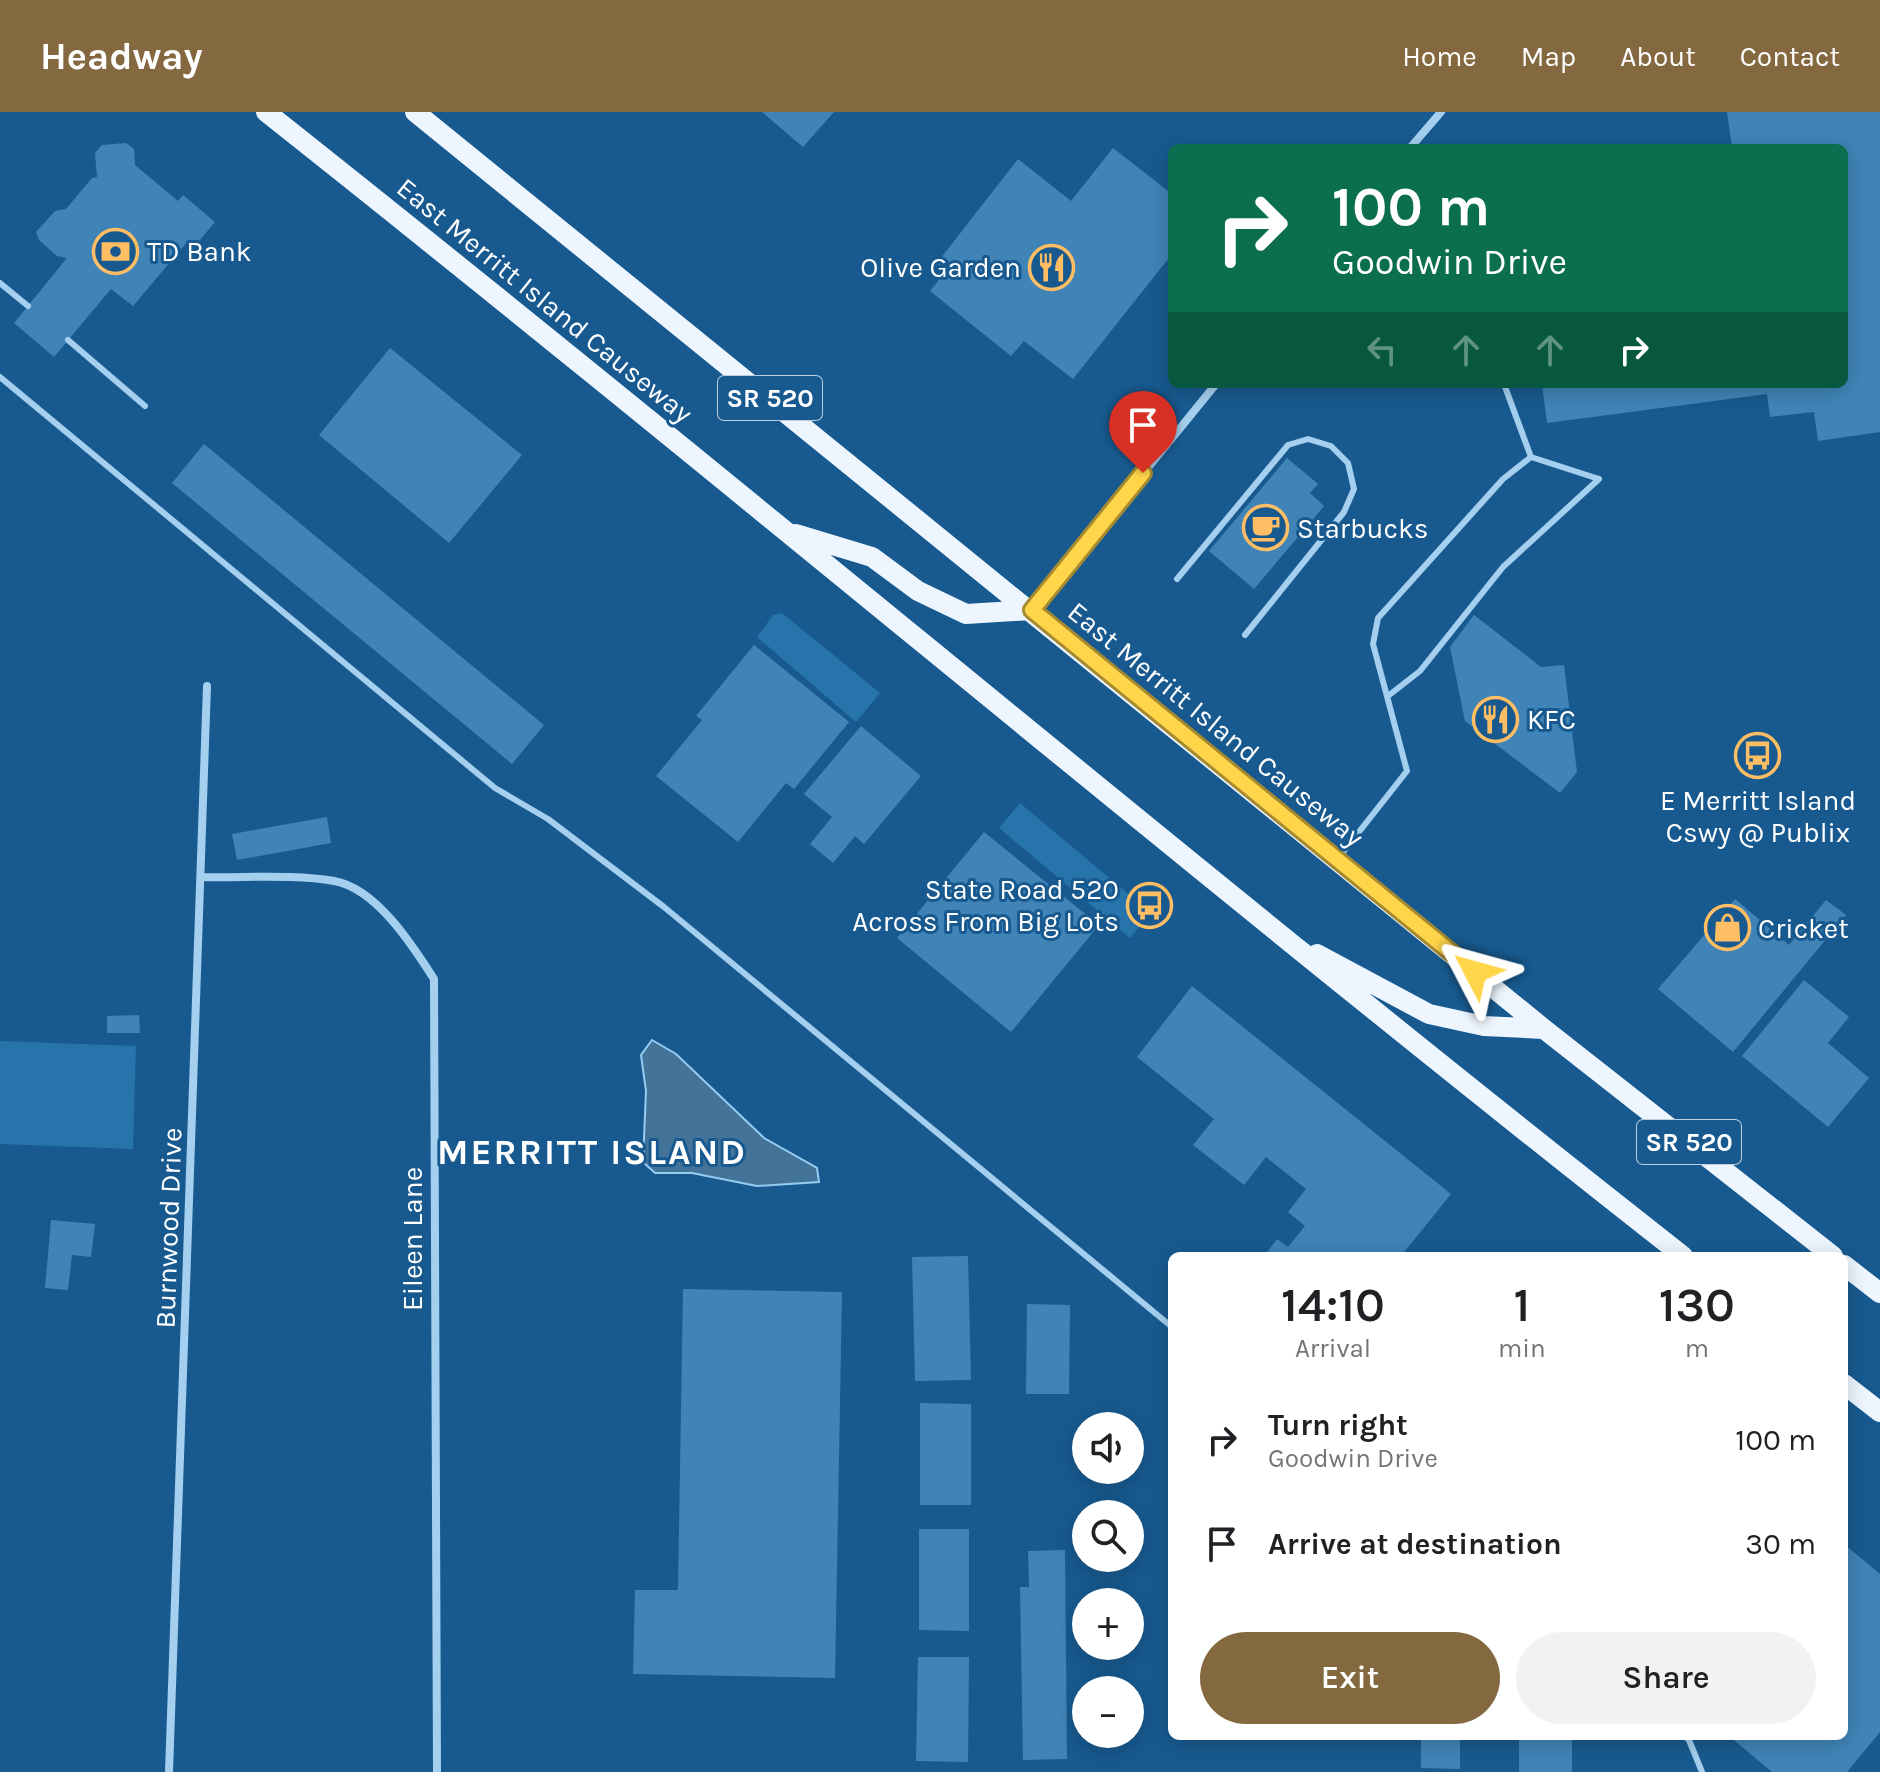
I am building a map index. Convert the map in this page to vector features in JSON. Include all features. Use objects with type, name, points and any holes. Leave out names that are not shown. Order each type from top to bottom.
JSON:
[{"type":"main road","name":"East Merritt Island Causeway","points":[[266,112],[1213,877],[1277,933],[1678,1252]]},
{"type":"main road","name":"East Merritt Island Causeway","points":[[423,114],[1544,1029],[1828,1252]]},
{"type":"main road","points":[[786,531],[872,557],[918,591],[966,614],[1032,610]]},
{"type":"main road","points":[[1277,933],[1429,1014],[1484,1026],[1544,1029]]},
{"type":"main road","points":[[1848,1268],[1880,1293]]},
{"type":"main road","points":[[1848,1387],[1880,1412]]},
{"type":"street","points":[[1413,144],[1441,112]]},
{"type":"street","points":[[1032,610],[1213,388]]},
{"type":"street","name":"Burnwood Drive","points":[[169,1772],[203,877],[207,686]]},
{"type":"street","name":"Eileen Lane","points":[[203,877],[336,881],[369,899],[405,934],[434,979],[437,1772]]},
{"type":"lane","points":[[0,283],[28,306]]},
{"type":"lane","points":[[68,340],[145,406]]},
{"type":"lane","points":[[0,377],[495,788],[548,819],[664,907],[1168,1324]]},
{"type":"lane","points":[[1505,388],[1531,457]]},
{"type":"lane","points":[[1177,579],[1288,445],[1308,439],[1331,446],[1348,463],[1354,489],[1344,512],[1245,635]]},
{"type":"lane","points":[[1388,696],[1420,671],[1503,567],[1599,479],[1531,457]]},
{"type":"lane","points":[[1338,860],[1407,771],[1373,644],[1378,618],[1503,479],[1531,457]]},
{"type":"lane","points":[[1689,1740],[1702,1772]]},
{"type":"shaded area","points":[[782,613],[880,693],[856,722],[757,637],[773,615]]},
{"type":"shaded area","points":[[1020,803],[1151,913],[1130,938],[999,828]]},
{"type":"shaded area","points":[[652,1040],[676,1054],[764,1138],[817,1168],[819,1182],[757,1186],[692,1173],[655,1173],[643,1162],[646,1091],[641,1055]]},
{"type":"shaded area","points":[[0,1041],[136,1046],[133,1149],[0,1144]]},
{"type":"building","points":[[762,112],[834,112],[803,147]]},
{"type":"building","points":[[1727,112],[1880,112],[1880,432],[1818,441],[1814,412],[1770,417],[1767,394],[1547,423],[1543,388],[1848,388],[1848,144],[1731,144]]},
{"type":"building","name":"TD Bank","points":[[126,143],[134,149],[135,165],[178,201],[183,195],[215,222],[194,247],[187,242],[133,306],[111,289],[54,357],[14,323],[67,258],[57,256],[39,240],[36,232],[55,211],[66,209],[92,178],[97,177],[95,153],[102,145]]},
{"type":"building","name":"Olive Garden","points":[[1113,148],[1168,191],[1168,259],[1073,379],[1024,341],[1011,356],[930,291],[946,271],[937,263],[1018,159],[1071,201]]},
{"type":"building","points":[[390,348],[522,455],[449,543],[319,435]]},
{"type":"building","points":[[204,444],[544,725],[512,764],[172,483]]},
{"type":"building","name":"Starbucks","points":[[1287,458],[1318,484],[1310,493],[1324,506],[1254,589],[1209,551]]},
{"type":"building","points":[[1474,615],[1541,667],[1564,665],[1577,772],[1560,793],[1465,721],[1450,647]]},
{"type":"building","points":[[754,645],[849,722],[794,789],[786,783],[738,842],[656,776],[702,720],[696,716]]},
{"type":"building","points":[[861,726],[921,776],[864,844],[855,836],[833,863],[810,844],[832,817],[804,794]]},
{"type":"building","points":[[327,817],[331,843],[237,860],[232,834]]},
{"type":"building","points":[[984,832],[1099,925],[1011,1032],[897,938]]},
{"type":"building","points":[[1735,899],[1789,945],[1826,900],[1846,915],[1733,1052],[1658,989]]},
{"type":"building","points":[[1804,980],[1849,1017],[1828,1043],[1869,1078],[1828,1127],[1742,1056]]},
{"type":"building","points":[[1192,986],[1451,1194],[1404,1252],[1267,1252],[1277,1239],[1288,1247],[1305,1226],[1288,1212],[1306,1189],[1266,1157],[1244,1185],[1193,1145],[1214,1119],[1137,1057]]},
{"type":"building","points":[[139,1015],[140,1033],[107,1033],[107,1016]]},
{"type":"building","points":[[51,1220],[95,1224],[91,1257],[72,1255],[68,1290],[45,1288]]},
{"type":"building","points":[[968,1256],[971,1380],[915,1381],[912,1257]]},
{"type":"building","points":[[683,1289],[842,1292],[835,1678],[633,1674],[635,1590],[678,1590]]},
{"type":"building","points":[[1027,1304],[1070,1305],[1069,1394],[1026,1394]]},
{"type":"building","points":[[920,1403],[971,1404],[971,1505],[920,1505]]},
{"type":"building","points":[[919,1529],[969,1529],[969,1631],[919,1630]]},
{"type":"building","points":[[1848,1547],[1880,1574],[1880,1732],[1847,1772],[1772,1772],[1734,1740],[1848,1740]]},
{"type":"building","points":[[1065,1550],[1067,1759],[1023,1760],[1020,1587],[1029,1587],[1028,1551]]},
{"type":"building","points":[[918,1657],[969,1657],[968,1762],[916,1761]]},
{"type":"building","points":[[1421,1740],[1460,1740],[1460,1769],[1421,1768]]},
{"type":"building","points":[[1519,1740],[1572,1740],[1572,1772],[1519,1772]]},
{"type":"place","name":"TD Bank","points":[[116,251]]},
{"type":"place","name":"Olive Garden","points":[[1052,267]]},
{"type":"place","name":"Starbucks","points":[[1266,528]]},
{"type":"place","name":"KFC","points":[[1496,719]]},
{"type":"place","name":"E Merritt Island Cswy @ Publix","points":[[1758,756]]},
{"type":"place","name":"State Road 520 Across From Big Lots","points":[[1150,905]]},
{"type":"place","name":"Cricket","points":[[1727,928]]},
{"type":"district","name":"MERRITT ISLAND","points":[[592,1151]]},
{"type":"route","points":[[1143,473],[1032,610],[1475,972]]}]
